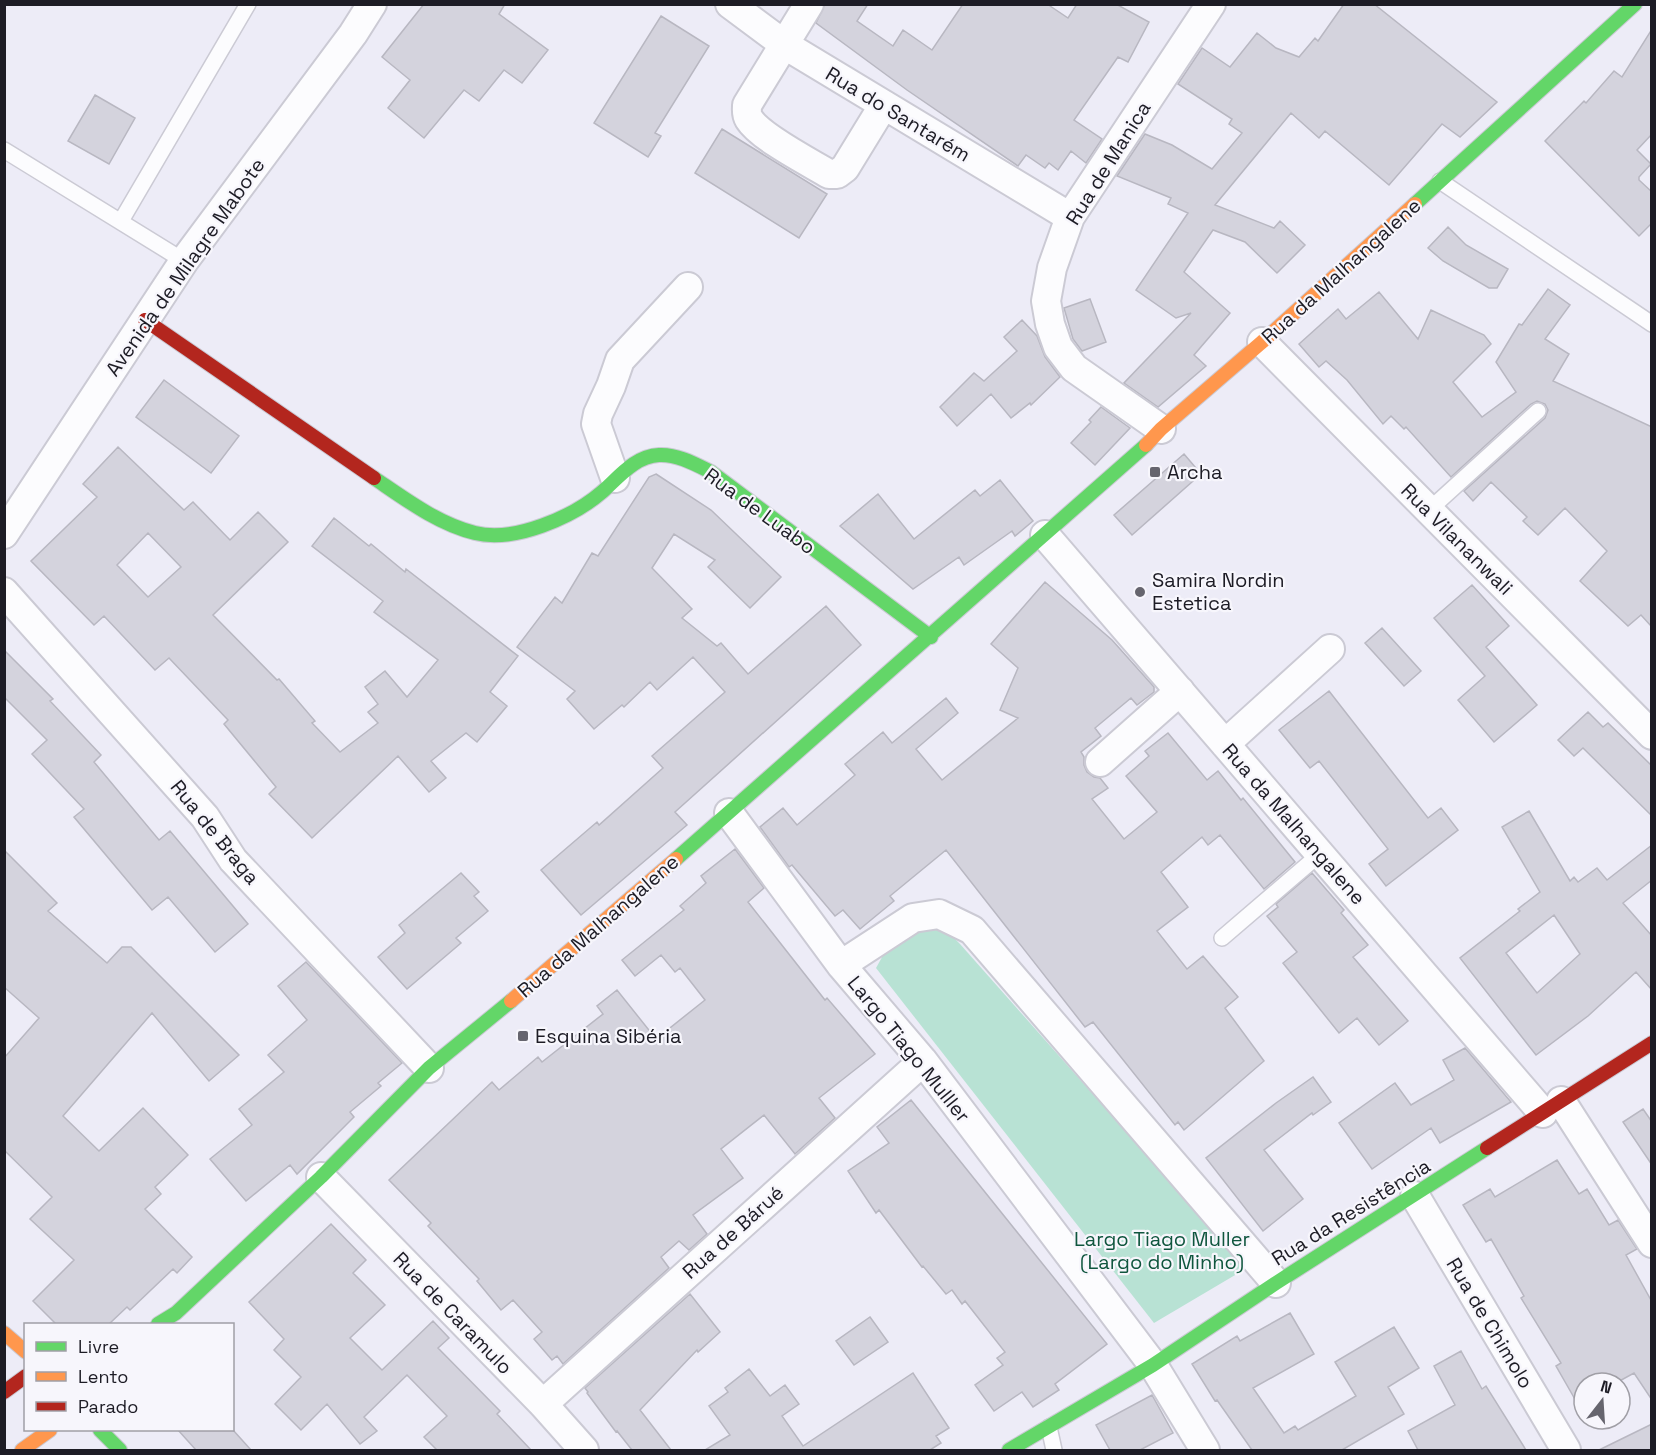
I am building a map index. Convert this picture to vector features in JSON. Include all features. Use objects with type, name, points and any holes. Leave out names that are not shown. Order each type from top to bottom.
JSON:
[{"type":"street","name":"Avenida de Milagre Mabote","points":[[4,534],[184,261],[353,34],[372,4]]},
{"type":"street","name":"Rua do Santarém","points":[[730,4],[785,45],[1070,217]]},
{"type":"street","points":[[809,4],[747,105],[746,113],[750,121],[762,132],[829,174],[837,174],[845,168],[883,106]]},
{"type":"street","name":"Rua de Manica","points":[[1161,429],[1074,368],[1058,347],[1050,324],[1046,301],[1052,268],[1070,217],[1210,4]]},
{"type":"street","name":"Rua da Malhangalene","points":[[160,1323],[176,1313],[321,1177],[429,1068],[497,1014],[931,638],[1136,456],[1161,429],[1262,342],[1635,4]]},
{"type":"street","points":[[615,478],[596,424],[598,414],[620,360],[688,287]]},
{"type":"street","name":"Rua de Luabo","points":[[145,320],[388,487],[444,521],[477,534],[511,533],[538,526],[565,516],[602,492],[615,478],[636,462],[658,455],[684,458],[711,472],[931,638]]},
{"type":"street","name":"Rua Vilananwali","points":[[1262,342],[1652,735]]},
{"type":"street","name":"Rua da Malhangalene","points":[[1045,535],[1320,854],[1552,1107],[1652,1243]]},
{"type":"street","name":"Rua de Braga","points":[[4,592],[205,817],[233,860],[429,1068]]},
{"type":"street","points":[[1225,744],[1330,649]]},
{"type":"street","points":[[1100,762],[1179,691]]},
{"type":"street","points":[[729,813],[841,965]]},
{"type":"street","name":"Largo Tiago Mulller","points":[[1205,1450],[1153,1365],[923,1061],[841,965],[913,918],[939,914],[972,930],[1276,1283]]},
{"type":"street","name":"Rua da Resistência","points":[[1009,1450],[1153,1365],[1276,1283],[1652,1043]]},
{"type":"street","name":"Rua de Bárué","points":[[543,1404],[923,1061]]},
{"type":"street","name":"Rua de Caramulo","points":[[321,1177],[543,1404],[584,1450]]},
{"type":"street","name":"Rua de Chimolo","points":[[1414,1196],[1566,1450]]},
{"type":"street","points":[[4,1333],[24,1350]]},
{"type":"street","points":[[4,1392],[24,1377]]},
{"type":"street","points":[[22,1450],[49,1431]]},
{"type":"street","points":[[101,1431],[120,1450]]},
{"type":"lane","points":[[121,221],[248,4]]},
{"type":"lane","points":[[4,150],[184,261]]},
{"type":"lane","points":[[1440,181],[1652,324]]},
{"type":"lane","points":[[1429,510],[1538,411]]},
{"type":"lane","points":[[1222,938],[1320,854]]},
{"type":"lane","points":[[1049,1427],[1054,1450]]},
{"type":"green space","name":"Largo Tiago Muller (Largo do Minho)","points":[[928,919],[947,931],[960,944],[1247,1268],[1154,1323],[876,968],[891,941]]},
{"type":"building","points":[[424,4],[505,4],[499,14],[548,50],[522,83],[504,70],[479,101],[464,90],[424,138],[388,108],[410,80],[382,57]]},
{"type":"building","points":[[825,4],[868,4],[857,21],[893,46],[903,30],[932,50],[963,4],[1047,4],[1068,18],[1077,4],[1116,4],[1149,22],[1128,62],[1118,57],[1074,120],[1102,139],[1086,163],[1071,151],[1058,170],[1049,163],[1045,168],[1026,155],[1018,166],[907,90],[816,23]]},
{"type":"building","points":[[1344,4],[1374,4],[1497,102],[1460,137],[1442,124],[1389,185],[1325,131],[1319,138],[1291,113],[1215,205],[1274,228],[1280,221],[1305,245],[1277,273],[1245,242],[1213,230],[1184,272],[1230,313],[1194,355],[1206,366],[1158,407],[1124,383],[1191,313],[1176,318],[1136,290],[1188,213],[1168,204],[1171,198],[1117,176],[1145,134],[1172,145],[1212,169],[1242,133],[1229,124],[1232,119],[1178,84],[1202,48],[1230,67],[1257,33],[1276,48],[1299,57],[1315,38],[1318,41]]},
{"type":"building","points":[[661,16],[709,46],[655,133],[661,136],[648,157],[594,123]]},
{"type":"building","points":[[1652,29],[1652,134],[1637,150],[1651,164],[1639,180],[1652,192],[1652,223],[1639,236],[1545,141],[1584,101],[1586,103],[1614,71],[1622,77]]},
{"type":"building","points":[[95,95],[135,118],[109,164],[68,141]]},
{"type":"building","points":[[722,129],[827,194],[799,238],[695,173]]},
{"type":"building","points":[[1448,227],[1466,245],[1508,269],[1497,288],[1489,288],[1443,261],[1428,248]]},
{"type":"building","points":[[1548,289],[1570,305],[1545,339],[1569,354],[1553,381],[1652,427],[1652,627],[1641,615],[1628,626],[1580,581],[1607,551],[1565,508],[1538,535],[1523,521],[1527,517],[1491,482],[1473,501],[1464,491],[1545,418],[1548,410],[1545,404],[1537,401],[1531,404],[1451,477],[1406,427],[1404,429],[1391,416],[1383,424],[1347,380],[1326,361],[1319,367],[1299,344],[1338,309],[1346,319],[1379,292],[1418,339],[1431,310],[1484,335],[1491,344],[1453,382],[1482,417],[1516,392],[1496,362],[1519,324],[1522,325]]},
{"type":"building","points":[[1090,299],[1106,342],[1082,351],[1073,339],[1064,308]]},
{"type":"building","points":[[1022,320],[1037,336],[1045,357],[1060,377],[1031,405],[1030,403],[1011,418],[991,394],[957,426],[940,407],[974,373],[984,381],[1017,351],[1004,337]]},
{"type":"building","points":[[164,380],[239,436],[211,473],[136,417]]},
{"type":"building","points":[[1101,407],[1130,428],[1095,465],[1071,443],[1091,422],[1089,420]]},
{"type":"building","points":[[118,447],[184,510],[193,502],[230,540],[258,512],[288,542],[213,615],[277,680],[279,679],[315,721],[312,723],[340,752],[378,723],[368,712],[378,704],[365,687],[385,671],[407,697],[438,660],[374,612],[383,601],[312,546],[334,518],[405,572],[406,569],[518,656],[490,692],[507,706],[477,742],[466,733],[431,761],[446,778],[429,792],[398,756],[312,838],[269,794],[276,787],[224,724],[228,720],[169,658],[155,670],[104,616],[94,625],[31,561],[97,497],[83,484]],"holes":[[[148,533],[181,567],[148,597],[117,565]]]},
{"type":"building","points":[[1184,454],[1201,474],[1132,535],[1114,515]]},
{"type":"building","points":[[656,474],[711,510],[781,577],[750,608],[708,567],[715,560],[674,534],[652,568],[692,609],[682,618],[717,646],[721,643],[748,674],[826,606],[861,645],[675,812],[687,825],[581,915],[541,870],[597,822],[599,825],[663,768],[652,756],[725,692],[693,657],[657,690],[650,682],[624,707],[622,705],[594,729],[567,699],[575,691],[517,647],[555,597],[562,603],[592,553],[598,556],[649,477]]},
{"type":"building","points":[[1000,480],[1033,521],[1015,536],[1012,531],[964,565],[959,557],[913,589],[840,526],[878,494],[914,539],[975,490],[980,496]]},
{"type":"building","points":[[1045,582],[1112,640],[1154,687],[1154,692],[1137,705],[1131,698],[1095,728],[1101,736],[1081,752],[1087,772],[1100,778],[1108,788],[1092,799],[1124,839],[1157,812],[1126,776],[1149,756],[1145,751],[1168,733],[1207,780],[1218,771],[1295,862],[1264,889],[1220,835],[1208,845],[1202,837],[1161,872],[1188,907],[1157,931],[1187,969],[1203,956],[1238,997],[1225,1008],[1264,1061],[1184,1130],[1178,1122],[1175,1125],[1093,1022],[1085,1027],[946,850],[890,896],[894,901],[860,929],[843,910],[835,916],[792,865],[789,867],[760,827],[783,808],[797,825],[855,775],[845,764],[883,732],[892,743],[946,698],[958,713],[916,749],[942,780],[1018,718],[1000,710],[1018,668],[991,644]]},
{"type":"building","points":[[1472,585],[1509,626],[1486,647],[1537,705],[1494,742],[1458,700],[1485,676],[1434,618]]},
{"type":"building","points":[[1382,628],[1421,671],[1404,686],[1365,643]]},
{"type":"building","points":[[4,650],[53,699],[50,701],[101,755],[94,762],[159,840],[170,831],[248,924],[215,952],[168,897],[152,910],[74,817],[84,809],[32,754],[47,740],[4,697]]},
{"type":"building","points":[[1329,691],[1428,818],[1441,808],[1458,830],[1386,886],[1369,864],[1388,849],[1319,761],[1310,768],[1279,730]]},
{"type":"building","points":[[1588,712],[1603,727],[1608,723],[1652,766],[1652,816],[1583,748],[1574,756],[1558,740]]},
{"type":"building","points":[[1529,811],[1570,881],[1574,877],[1578,882],[1597,868],[1607,880],[1652,845],[1652,880],[1623,903],[1652,936],[1652,990],[1636,972],[1588,1016],[1536,1055],[1460,958],[1520,911],[1518,909],[1540,892],[1502,827]],"holes":[[[1554,915],[1580,954],[1537,993],[1506,953]]]},
{"type":"building","points":[[735,849],[764,888],[748,902],[825,1000],[827,998],[875,1054],[819,1098],[835,1118],[795,1154],[764,1115],[721,1149],[743,1178],[693,1215],[707,1234],[689,1250],[679,1241],[661,1257],[669,1268],[563,1364],[557,1356],[552,1360],[534,1339],[542,1332],[513,1300],[501,1310],[477,1281],[479,1279],[428,1226],[431,1223],[389,1180],[492,1082],[499,1090],[538,1057],[542,1062],[603,1014],[597,1006],[617,990],[656,1039],[705,1000],[680,968],[675,972],[661,955],[635,976],[622,960],[684,910],[680,906],[706,883],[701,876]]},
{"type":"building","points":[[4,850],[57,903],[48,911],[107,963],[122,947],[131,947],[239,1055],[209,1081],[152,1013],[63,1116],[99,1151],[143,1108],[188,1155],[155,1187],[161,1194],[145,1209],[192,1257],[177,1273],[173,1269],[130,1310],[127,1307],[110,1323],[55,1323],[33,1301],[74,1260],[30,1219],[52,1197],[4,1150],[4,1058],[39,1018],[4,987]]},
{"type":"building","points":[[461,873],[479,892],[474,896],[488,911],[456,938],[461,943],[407,989],[378,957],[405,933],[399,925]]},
{"type":"building","points":[[1312,873],[1344,910],[1341,913],[1368,945],[1353,957],[1408,1021],[1379,1045],[1357,1018],[1339,1033],[1283,963],[1297,952],[1267,916],[1278,907],[1276,904]]},
{"type":"building","points":[[306,962],[402,1063],[378,1083],[381,1086],[350,1112],[354,1117],[297,1174],[290,1165],[246,1201],[210,1159],[252,1125],[239,1109],[284,1072],[268,1055],[307,1020],[278,986]]},
{"type":"building","points":[[1465,1048],[1511,1102],[1440,1143],[1431,1128],[1372,1169],[1339,1123],[1395,1083],[1411,1105],[1454,1080],[1443,1060]]},
{"type":"building","points":[[1313,1077],[1331,1102],[1313,1115],[1312,1113],[1264,1150],[1303,1199],[1263,1231],[1206,1158]]},
{"type":"building","points":[[911,1100],[1107,1344],[1055,1384],[1059,1390],[1033,1407],[1022,1392],[994,1411],[975,1385],[1003,1365],[997,1358],[1005,1352],[965,1301],[962,1304],[952,1290],[946,1294],[922,1267],[879,1210],[876,1213],[848,1171],[889,1143],[877,1127]]},
{"type":"building","points":[[1643,1109],[1652,1122],[1652,1165],[1623,1122]]},
{"type":"building","points":[[1557,1160],[1579,1194],[1587,1189],[1609,1225],[1618,1220],[1637,1249],[1626,1255],[1652,1302],[1652,1400],[1632,1371],[1572,1371],[1572,1394],[1556,1366],[1561,1363],[1521,1298],[1524,1296],[1491,1239],[1486,1242],[1463,1205],[1490,1189],[1495,1197]]},
{"type":"building","points":[[331,1224],[366,1260],[353,1273],[385,1305],[350,1338],[382,1370],[433,1321],[449,1338],[438,1348],[500,1411],[497,1414],[531,1450],[437,1450],[424,1437],[447,1416],[407,1375],[364,1417],[377,1431],[360,1444],[327,1404],[301,1430],[275,1404],[301,1377],[274,1350],[284,1339],[249,1302]]},
{"type":"building","points":[[690,1294],[720,1332],[698,1352],[697,1350],[640,1410],[671,1450],[632,1450],[616,1432],[585,1388]]},
{"type":"building","points":[[1290,1313],[1314,1354],[1253,1388],[1284,1433],[1295,1426],[1298,1430],[1356,1396],[1335,1362],[1394,1327],[1419,1368],[1388,1387],[1404,1414],[1342,1450],[1252,1450],[1217,1400],[1215,1401],[1192,1364],[1237,1336],[1240,1341]]},
{"type":"building","points":[[870,1317],[888,1342],[854,1365],[836,1341]]},
{"type":"building","points":[[1461,1351],[1482,1389],[1486,1386],[1526,1450],[1418,1450],[1408,1431],[1455,1405],[1434,1366]]},
{"type":"building","points":[[749,1369],[770,1396],[785,1385],[799,1404],[782,1416],[803,1446],[913,1373],[949,1428],[936,1436],[941,1443],[930,1450],[705,1450],[730,1435],[709,1406],[728,1392],[725,1388]]},
{"type":"building","points":[[1152,1395],[1173,1433],[1140,1450],[1110,1450],[1096,1425]]},
{"type":"building","points":[[1652,1424],[1652,1450],[1599,1450]]},
{"type":"building","points":[[179,1431],[234,1431],[251,1450],[196,1450]]},
{"type":"traffic: fast","points":[[1415,204],[1635,4]]},
{"type":"traffic: fast","points":[[676,859],[1146,445]]},
{"type":"traffic: fast","points":[[374,478],[422,510],[448,524],[475,533],[507,534],[525,531],[559,519],[590,501],[642,459],[659,455],[679,458],[711,472],[931,637]]},
{"type":"traffic: fast","points":[[160,1323],[176,1313],[321,1177],[429,1068],[511,1001]]},
{"type":"traffic: fast","points":[[1009,1450],[1153,1365],[1487,1148]]},
{"type":"traffic: fast","points":[[101,1431],[120,1450]]},
{"type":"traffic: slow","points":[[1146,445],[1161,429],[1262,342],[1415,204]]},
{"type":"traffic: slow","points":[[511,1001],[676,859]]},
{"type":"traffic: slow","points":[[4,1333],[24,1350]]},
{"type":"traffic: slow","points":[[22,1450],[49,1431]]},
{"type":"traffic: jam","points":[[145,320],[374,478]]},
{"type":"traffic: jam","points":[[1487,1148],[1652,1043]]},
{"type":"traffic: jam","points":[[4,1392],[24,1377]]},
{"type":"place","name":"Archa","points":[[1155,472]]},
{"type":"place","name":"Samira Nordin Estetica","points":[[1140,592]]},
{"type":"place","name":"Esquina Sibéria","points":[[523,1036]]}]
